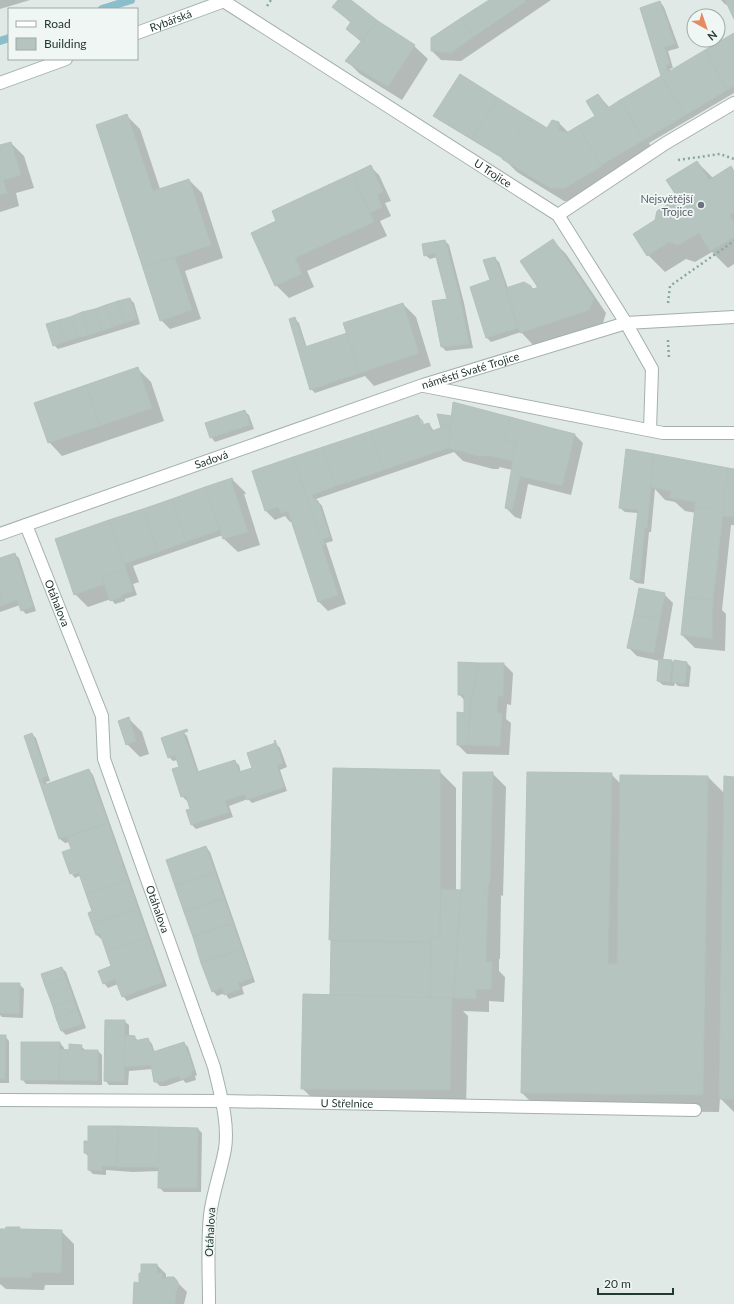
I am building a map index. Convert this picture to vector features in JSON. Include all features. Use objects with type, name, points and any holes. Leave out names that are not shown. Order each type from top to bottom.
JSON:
[{"type":"street","name":"Rybářská","points":[[138,33],[226,1]]},
{"type":"street","name":"U Trojice","points":[[226,1],[558,215],[626,323],[652,369],[650,430]]},
{"type":"street","points":[[0,83],[63,60]]},
{"type":"street","points":[[558,215],[666,143],[734,103]]},
{"type":"street","name":"náměstí Svaté Trojice","points":[[422,386],[626,323],[734,316]]},
{"type":"street","name":"náměstí Svaté Trojice","points":[[422,386],[663,433],[734,433]]},
{"type":"street","name":"Sadová","points":[[0,534],[422,386]]},
{"type":"street","name":"Otáhalova","points":[[26,525],[102,716],[104,760],[214,1068],[222,1101],[226,1133],[225,1148],[213,1195],[209,1233],[209,1304]]},
{"type":"street","name":"U Střelnice","points":[[0,1100],[222,1101],[695,1110]]},
{"type":"path","points":[[666,143],[677,160],[720,154],[734,159]]},
{"type":"building","points":[[338,0],[351,0],[378,21],[361,41],[346,29],[351,22],[332,7]]},
{"type":"building","points":[[489,0],[524,0],[525,2],[473,37],[461,18]]},
{"type":"building","points":[[725,0],[734,0],[734,19]]},
{"type":"building","points":[[660,1],[675,44],[664,47],[670,64],[666,65],[668,72],[705,50],[727,90],[686,115],[661,76],[640,8]]},
{"type":"building","points":[[461,18],[473,37],[451,53],[431,51],[431,38]]},
{"type":"building","points":[[378,21],[415,45],[388,87],[345,61]]},
{"type":"building","points":[[734,33],[734,86],[727,90],[705,50],[708,48],[726,48],[726,38]]},
{"type":"building","points":[[460,74],[498,98],[472,139],[433,116]]},
{"type":"building","points":[[661,76],[686,115],[644,140],[620,100]]},
{"type":"building","points":[[598,94],[608,108],[620,100],[644,140],[601,165],[578,126],[595,116],[586,101]]},
{"type":"building","points":[[498,98],[529,117],[503,158],[472,139]]},
{"type":"building","points":[[127,114],[153,191],[189,179],[211,245],[143,268],[96,125]]},
{"type":"building","points":[[529,117],[547,128],[552,120],[559,122],[559,131],[568,132],[578,126],[602,166],[565,188],[550,188],[502,159]]},
{"type":"building","points":[[11,142],[21,175],[3,180],[7,193],[0,195],[0,145]]},
{"type":"building","name":"Nejsvětější Trojice","points":[[697,161],[709,180],[731,166],[734,171],[734,212],[729,215],[734,222],[734,237],[710,251],[699,233],[678,245],[669,242],[647,256],[633,234],[655,220],[657,211],[678,198],[666,180]]},
{"type":"building","points":[[371,165],[383,192],[377,194],[382,207],[370,213],[352,174]]},
{"type":"building","points":[[352,174],[374,222],[295,258],[302,274],[275,286],[251,233],[276,221],[272,211]]},
{"type":"building","points":[[553,239],[594,299],[589,310],[520,333],[506,288],[524,282],[531,286],[532,289],[537,288],[520,261]]},
{"type":"building","points":[[445,240],[460,298],[469,344],[441,347],[432,301],[447,299],[435,253],[424,256],[422,244]]},
{"type":"building","points":[[175,257],[192,310],[160,321],[143,268]]},
{"type":"building","points":[[495,257],[518,328],[486,338],[470,287],[490,280],[483,260]]},
{"type":"building","points":[[130,298],[137,319],[124,323],[118,301]]},
{"type":"building","points":[[118,301],[124,323],[113,327],[106,305]]},
{"type":"building","points":[[403,303],[419,353],[360,373],[343,323]]},
{"type":"building","points":[[106,305],[113,327],[102,331],[95,309]]},
{"type":"building","points":[[95,309],[102,331],[89,335],[82,312]]},
{"type":"building","points":[[82,312],[89,335],[77,338],[70,317]]},
{"type":"building","points":[[70,317],[77,338],[65,342],[59,320]]},
{"type":"building","points":[[295,317],[305,347],[347,333],[360,373],[310,390],[289,319]]},
{"type":"building","points":[[59,320],[65,342],[53,346],[46,324]]},
{"type":"building","points":[[138,367],[152,408],[100,426],[86,385]]},
{"type":"building","points":[[86,385],[100,426],[48,443],[34,403]]},
{"type":"building","points":[[453,402],[510,417],[503,439],[516,442],[513,461],[486,455],[479,456],[448,448]]},
{"type":"building","points":[[245,410],[250,425],[210,438],[205,423]]},
{"type":"building","points":[[437,414],[452,416],[451,424],[441,428]]},
{"type":"building","points":[[418,415],[422,425],[429,423],[432,431],[451,424],[448,448],[384,470],[371,431]]},
{"type":"building","points":[[510,417],[575,434],[562,486],[520,476],[512,510],[505,508],[516,442],[503,439]]},
{"type":"building","points":[[371,431],[384,470],[336,486],[323,447]]},
{"type":"building","points":[[323,447],[336,486],[312,495],[313,498],[318,501],[330,537],[323,539],[325,544],[322,546],[293,457]]},
{"type":"building","points":[[626,449],[654,454],[647,528],[645,528],[640,580],[630,579],[638,510],[619,508]]},
{"type":"building","points":[[654,454],[728,468],[723,511],[695,507],[696,502],[670,498],[671,491],[651,487]]},
{"type":"building","points":[[293,457],[338,595],[318,602],[288,511],[281,513],[278,507],[265,511],[252,471]]},
{"type":"building","points":[[728,468],[734,469],[734,517],[722,516]]},
{"type":"building","points":[[232,478],[233,480],[231,481],[248,532],[223,539],[205,487]]},
{"type":"building","points":[[205,487],[220,530],[186,542],[172,499]]},
{"type":"building","points":[[172,499],[186,542],[158,552],[143,509]]},
{"type":"building","points":[[695,507],[723,511],[713,600],[685,597]]},
{"type":"building","points":[[143,509],[158,552],[124,564],[109,520]]},
{"type":"building","points":[[109,520],[126,569],[102,577],[104,584],[74,595],[55,539]]},
{"type":"building","points":[[15,553],[33,606],[21,611],[17,600],[4,605],[0,592],[0,558]]},
{"type":"building","points":[[126,569],[133,591],[110,601],[102,577]]},
{"type":"building","points":[[639,588],[665,593],[660,619],[634,615]]},
{"type":"building","points":[[0,592],[4,605],[0,606]]},
{"type":"building","points":[[685,597],[713,600],[712,639],[681,635]]},
{"type":"building","points":[[634,615],[660,619],[654,653],[627,648]]},
{"type":"building","points":[[659,659],[672,660],[670,682],[657,681]]},
{"type":"building","points":[[674,660],[687,662],[685,684],[672,682]]},
{"type":"building","points":[[458,662],[479,663],[470,709],[468,745],[457,745],[457,712],[464,713],[464,695],[458,695]]},
{"type":"building","points":[[479,663],[504,663],[503,696],[498,696],[497,713],[502,713],[500,746],[468,745],[470,709]]},
{"type":"building","points":[[129,717],[136,741],[126,745],[118,721]]},
{"type":"building","points":[[187,729],[188,731],[183,733],[197,772],[235,760],[239,772],[252,768],[247,753],[275,743],[275,740],[283,763],[277,765],[284,787],[247,800],[245,794],[225,801],[229,812],[191,825],[186,810],[190,809],[186,796],[181,797],[172,769],[179,767],[175,755],[168,758],[161,738]]},
{"type":"building","points":[[32,733],[47,776],[42,778],[44,785],[89,769],[108,823],[59,839],[24,736]]},
{"type":"building","points":[[333,768],[440,770],[440,938],[431,938],[431,942],[329,940]]},
{"type":"building","points":[[463,772],[493,772],[490,883],[488,883],[488,890],[461,890]]},
{"type":"building","points":[[527,772],[612,773],[608,964],[617,964],[620,775],[708,776],[703,1095],[521,1093]]},
{"type":"building","points":[[724,776],[734,777],[734,1099],[719,1099]]},
{"type":"building","points":[[108,823],[128,880],[86,894],[78,871],[70,874],[62,852],[71,849],[67,837]]},
{"type":"building","points":[[206,846],[215,872],[175,886],[166,860]]},
{"type":"building","points":[[215,872],[224,898],[184,912],[175,886]]},
{"type":"building","points":[[128,880],[138,908],[92,924],[88,913],[92,911],[86,894]]},
{"type":"building","points":[[441,889],[461,890],[454,998],[430,998],[431,938],[440,938]]},
{"type":"building","points":[[461,890],[488,890],[486,962],[492,962],[491,989],[476,989],[476,999],[454,998]]},
{"type":"building","points":[[224,898],[233,923],[193,937],[184,912]]},
{"type":"building","points":[[138,908],[148,937],[106,951],[100,934],[96,935],[92,924]]},
{"type":"building","points":[[233,923],[242,949],[201,963],[193,937]]},
{"type":"building","points":[[148,937],[163,982],[122,997],[115,979],[103,984],[98,971],[111,966],[106,951]]},
{"type":"building","points":[[331,941],[431,942],[430,998],[330,996]]},
{"type":"building","points":[[242,949],[252,978],[238,983],[240,989],[224,995],[222,988],[212,992],[201,963]]},
{"type":"building","points":[[62,967],[66,979],[45,986],[41,974]]},
{"type":"building","points":[[66,979],[70,989],[49,996],[45,986]]},
{"type":"building","points":[[0,983],[20,983],[19,1014],[0,1013]]},
{"type":"building","points":[[70,989],[74,1000],[53,1007],[49,996]]},
{"type":"building","points":[[303,994],[452,998],[450,1090],[301,1089]]},
{"type":"building","points":[[74,1000],[77,1010],[56,1018],[53,1007]]},
{"type":"building","points":[[77,1010],[82,1024],[61,1031],[56,1018]]},
{"type":"building","points":[[105,1020],[125,1020],[124,1082],[104,1081]]},
{"type":"building","points":[[0,1035],[6,1035],[5,1079],[0,1079]]},
{"type":"building","points":[[125,1035],[135,1036],[135,1041],[148,1038],[153,1052],[184,1042],[194,1070],[191,1072],[192,1075],[181,1080],[180,1076],[161,1082],[154,1082],[151,1065],[125,1067]]},
{"type":"building","points":[[21,1042],[60,1042],[59,1080],[21,1080]]},
{"type":"building","points":[[69,1044],[82,1045],[81,1050],[98,1050],[98,1081],[59,1080],[60,1049],[69,1050]]},
{"type":"building","points":[[88,1126],[118,1126],[117,1166],[102,1166],[102,1171],[88,1170],[88,1153],[84,1153],[84,1141],[88,1141]]},
{"type":"building","points":[[118,1126],[159,1127],[159,1167],[117,1167]]},
{"type":"building","points":[[159,1127],[198,1128],[197,1188],[158,1188]]},
{"type":"building","points":[[6,1227],[20,1227],[19,1229],[62,1230],[61,1273],[32,1272],[31,1278],[0,1277],[0,1229],[5,1229]]},
{"type":"building","points":[[141,1264],[157,1264],[157,1273],[162,1273],[162,1279],[174,1277],[178,1282],[175,1304],[133,1304],[134,1282],[139,1283]]},
{"type":"waterway","points":[[105,8],[131,0]]},
{"type":"waterway","points":[[0,41],[8,38]]},
{"type":"place","name":"Nejsvětější Trojice","points":[[701,205]]}]
